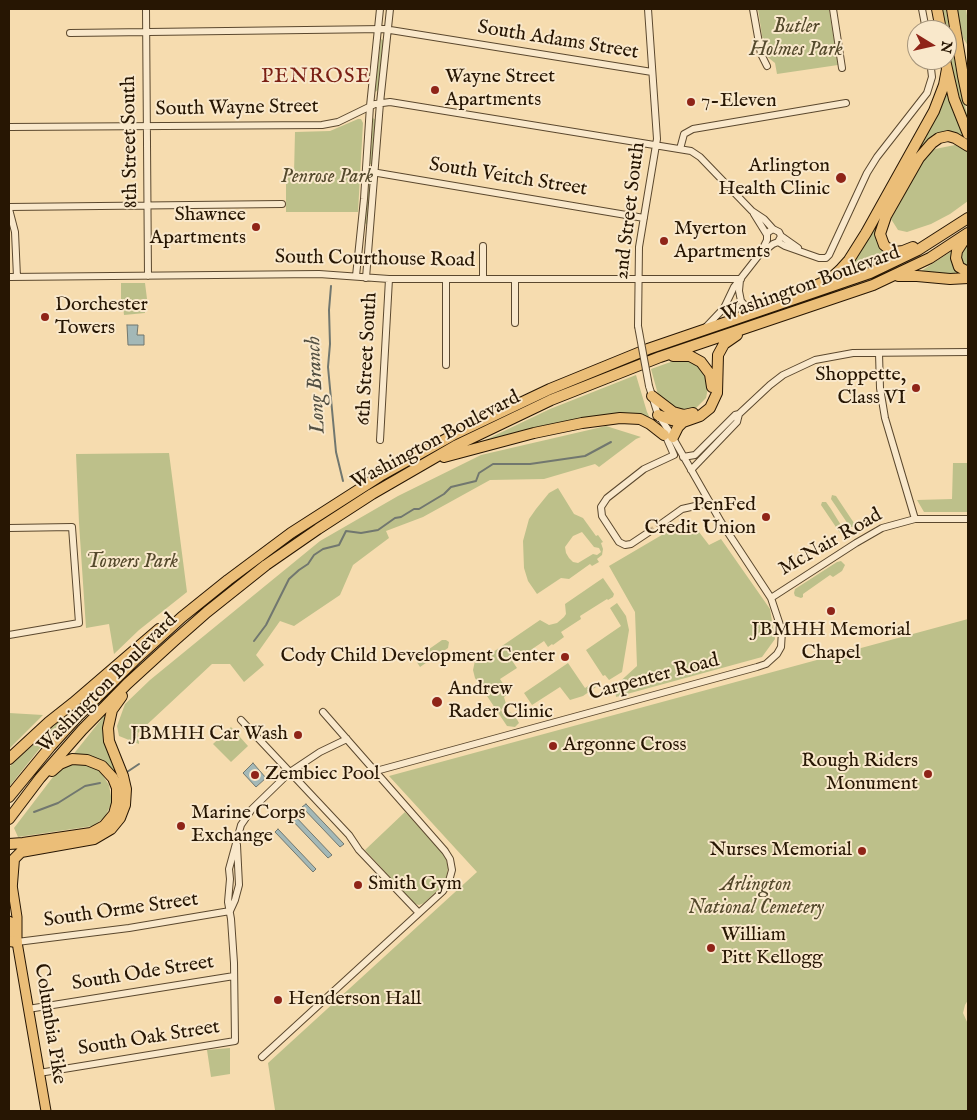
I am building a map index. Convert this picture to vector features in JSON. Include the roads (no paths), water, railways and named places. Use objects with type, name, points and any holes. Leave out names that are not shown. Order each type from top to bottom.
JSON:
[{"type":"highway","points":[[952,9],[964,56],[968,100]]},
{"type":"highway","points":[[777,305],[799,292],[830,279],[849,260],[934,111],[944,85],[946,70]]},
{"type":"highway","points":[[947,70],[958,109],[968,134]]},
{"type":"highway","points":[[946,233],[898,252],[887,248],[882,243],[880,234],[884,220],[919,158],[928,146],[939,138],[948,136],[968,146]]},
{"type":"highway","name":"Washington Boulevard","points":[[9,797],[59,737],[107,686],[182,616],[291,533],[343,499],[448,438],[505,409],[628,356],[880,269],[918,250],[968,218]]},
{"type":"highway","points":[[968,234],[957,251],[956,258],[959,266],[968,272]]},
{"type":"highway","name":"Washington Boulevard","points":[[10,817],[45,772],[82,730],[158,655],[207,612],[301,540],[372,494],[474,437],[551,400],[660,358],[854,292],[892,277],[930,258],[968,234]]},
{"type":"highway","points":[[892,277],[912,275],[950,279],[968,278]]},
{"type":"highway","points":[[427,462],[534,433],[625,418],[636,418],[650,424],[671,440],[683,422],[704,413],[714,401],[717,389],[717,358],[724,344],[766,321]]},
{"type":"highway","points":[[651,391],[670,411],[676,414],[687,414],[705,406],[712,391],[710,374],[698,360],[682,355],[660,358]]},
{"type":"highway","points":[[658,415],[683,422]]},
{"type":"highway","points":[[9,759],[49,722],[156,631],[192,603],[228,580]]},
{"type":"highway","points":[[12,884],[14,859],[20,852],[94,839],[111,830],[120,818],[125,805],[126,789],[109,742],[109,719],[117,702],[158,655]]},
{"type":"highway","points":[[9,844],[86,834],[101,828],[111,818],[116,808],[117,794],[115,783],[110,774],[98,763],[82,759],[68,760],[56,767],[32,796],[10,817]]},
{"type":"main road","name":"Columbia Pike","points":[[9,863],[17,917],[13,942]]},
{"type":"main road","name":"Columbia Pike","points":[[9,921],[28,1009],[46,1111]]},
{"type":"street","name":"8th Street South","points":[[146,9],[148,276]]},
{"type":"street","name":"6th Street South","points":[[356,276],[380,9]]},
{"type":"street","name":"6th Street South","points":[[366,278],[380,103],[390,9]]},
{"type":"street","name":"2nd Street South","points":[[648,9],[657,146],[639,247],[638,326],[651,391],[658,415],[671,440]]},
{"type":"street","points":[[754,9],[761,54],[767,66]]},
{"type":"street","points":[[833,9],[842,68]]},
{"type":"street","name":"South Adams Street","points":[[70,33],[387,29],[652,72]]},
{"type":"street","name":"Washington Boulevard","points":[[773,239],[785,246],[821,258],[830,256],[876,157],[928,90],[932,77],[931,70]]},
{"type":"street","name":"South Wayne Street","points":[[9,127],[322,125],[338,122],[370,106],[390,102],[680,149],[697,154],[752,211]]},
{"type":"street","points":[[680,149],[683,136],[690,129],[846,103]]},
{"type":"street","name":"South Veitch Street","points":[[366,171],[644,218]]},
{"type":"street","points":[[17,277],[15,232],[9,208],[282,204]]},
{"type":"street","points":[[703,330],[722,311],[734,287],[779,232],[752,211]]},
{"type":"street","points":[[752,211],[773,239]]},
{"type":"street","points":[[773,229],[770,230],[773,239]]},
{"type":"street","points":[[483,246],[483,279]]},
{"type":"street","name":"South Courthouse Road","points":[[9,277],[279,274],[446,280],[741,279]]},
{"type":"street","name":"6th Street South","points":[[380,440],[389,279]]},
{"type":"street","points":[[515,279],[515,323]]},
{"type":"street","points":[[741,279],[739,291],[741,301],[752,313]]},
{"type":"street","points":[[446,280],[446,365]]},
{"type":"street","points":[[683,457],[695,455],[735,415],[739,414],[770,385],[801,365],[845,353],[968,352]]},
{"type":"street","points":[[879,353],[880,388],[885,418],[915,519]]},
{"type":"street","points":[[691,470],[737,422],[739,414]]},
{"type":"street","points":[[649,532],[631,544],[619,542],[602,516],[601,507],[607,498],[644,469],[674,455],[671,440]]},
{"type":"street","name":"Carpenter Road","points":[[376,771],[766,664],[777,654],[782,640],[782,631],[771,598],[671,440]]},
{"type":"street","points":[[661,524],[679,510],[704,504],[713,508]]},
{"type":"street","name":"McNair Road","points":[[771,598],[871,534],[894,524],[915,519],[968,518]]},
{"type":"street","points":[[9,528],[72,527],[79,623],[9,635]]},
{"type":"street","points":[[262,1057],[443,891],[449,881],[452,870],[450,859],[445,851],[323,712]]},
{"type":"street","points":[[241,720],[349,834],[359,850],[419,913]]},
{"type":"street","points":[[234,976],[230,911],[239,885],[237,839],[241,825],[246,817],[290,772],[320,752],[347,739]]},
{"type":"street","name":"South Orme Street","points":[[13,942],[129,928],[230,911]]},
{"type":"street","name":"South Ode Street","points":[[28,1009],[234,976]]},
{"type":"street","name":"South Oak Street","points":[[39,1072],[235,1041],[234,976]]},
{"type":"waterway","name":"Long Branch","points":[[331,286],[328,367],[336,452],[343,481]]},
{"type":"waterway","points":[[254,641],[266,625],[289,579],[308,564],[314,555],[323,549],[339,545],[346,531],[361,533],[378,530],[395,518],[401,517],[414,509],[419,509],[444,494],[451,487],[476,481],[479,473],[493,464],[530,464],[585,456],[611,442]]},
{"type":"waterway","name":"Long Branch","points":[[127,772],[139,764]]},
{"type":"waterway","name":"Long Branch","points":[[34,812],[58,803],[85,786],[100,783]]},
{"type":"tunnel","points":[[649,532],[661,524]]},
{"type":"place","name":"Wayne Street Apartments","points":[[435,90]]},
{"type":"place","name":"7-Eleven","points":[[691,102]]},
{"type":"place","name":"Arlington Health Clinic","points":[[841,178]]},
{"type":"place","name":"Shawnee Apartments","points":[[256,227]]},
{"type":"place","name":"Myerton Apartments","points":[[664,241]]},
{"type":"place","name":"Dorchester Towers","points":[[45,317]]},
{"type":"place","name":"Shoppette, Class VI","points":[[916,388]]},
{"type":"place","name":"PenFed Credit Union","points":[[766,517]]},
{"type":"place","name":"JBMHH Memorial Chapel","points":[[831,611]]},
{"type":"place","name":"Cody Child Development Center","points":[[565,657]]},
{"type":"place","name":"Andrew Rader Clinic","points":[[437,702]]},
{"type":"place","name":"JBMHH Car Wash","points":[[298,735]]},
{"type":"place","name":"Argonne Cross","points":[[553,746]]},
{"type":"place","name":"Rough Riders Monument","points":[[928,774]]},
{"type":"place","name":"Zembiec Pool","points":[[255,775]]},
{"type":"place","name":"Marine Corps Exchange","points":[[181,826]]},
{"type":"place","name":"Nurses Memorial","points":[[862,851]]},
{"type":"place","name":"Smith Gym","points":[[358,885]]},
{"type":"place","name":"William Pitt Kellogg","points":[[711,948]]},
{"type":"place","name":"Henderson Hall","points":[[278,1000]]},
{"type":"district","name":"PENROSE","points":[[316,78]]},
{"type":"park label","name":"Butler Holmes Park","points":[[796,40]]},
{"type":"park label","name":"Penrose Park","points":[[327,178]]},
{"type":"park label","name":"Towers Park","points":[[132,563]]},
{"type":"park label","name":"Arlington National Cemetery","points":[[756,898]]}]
